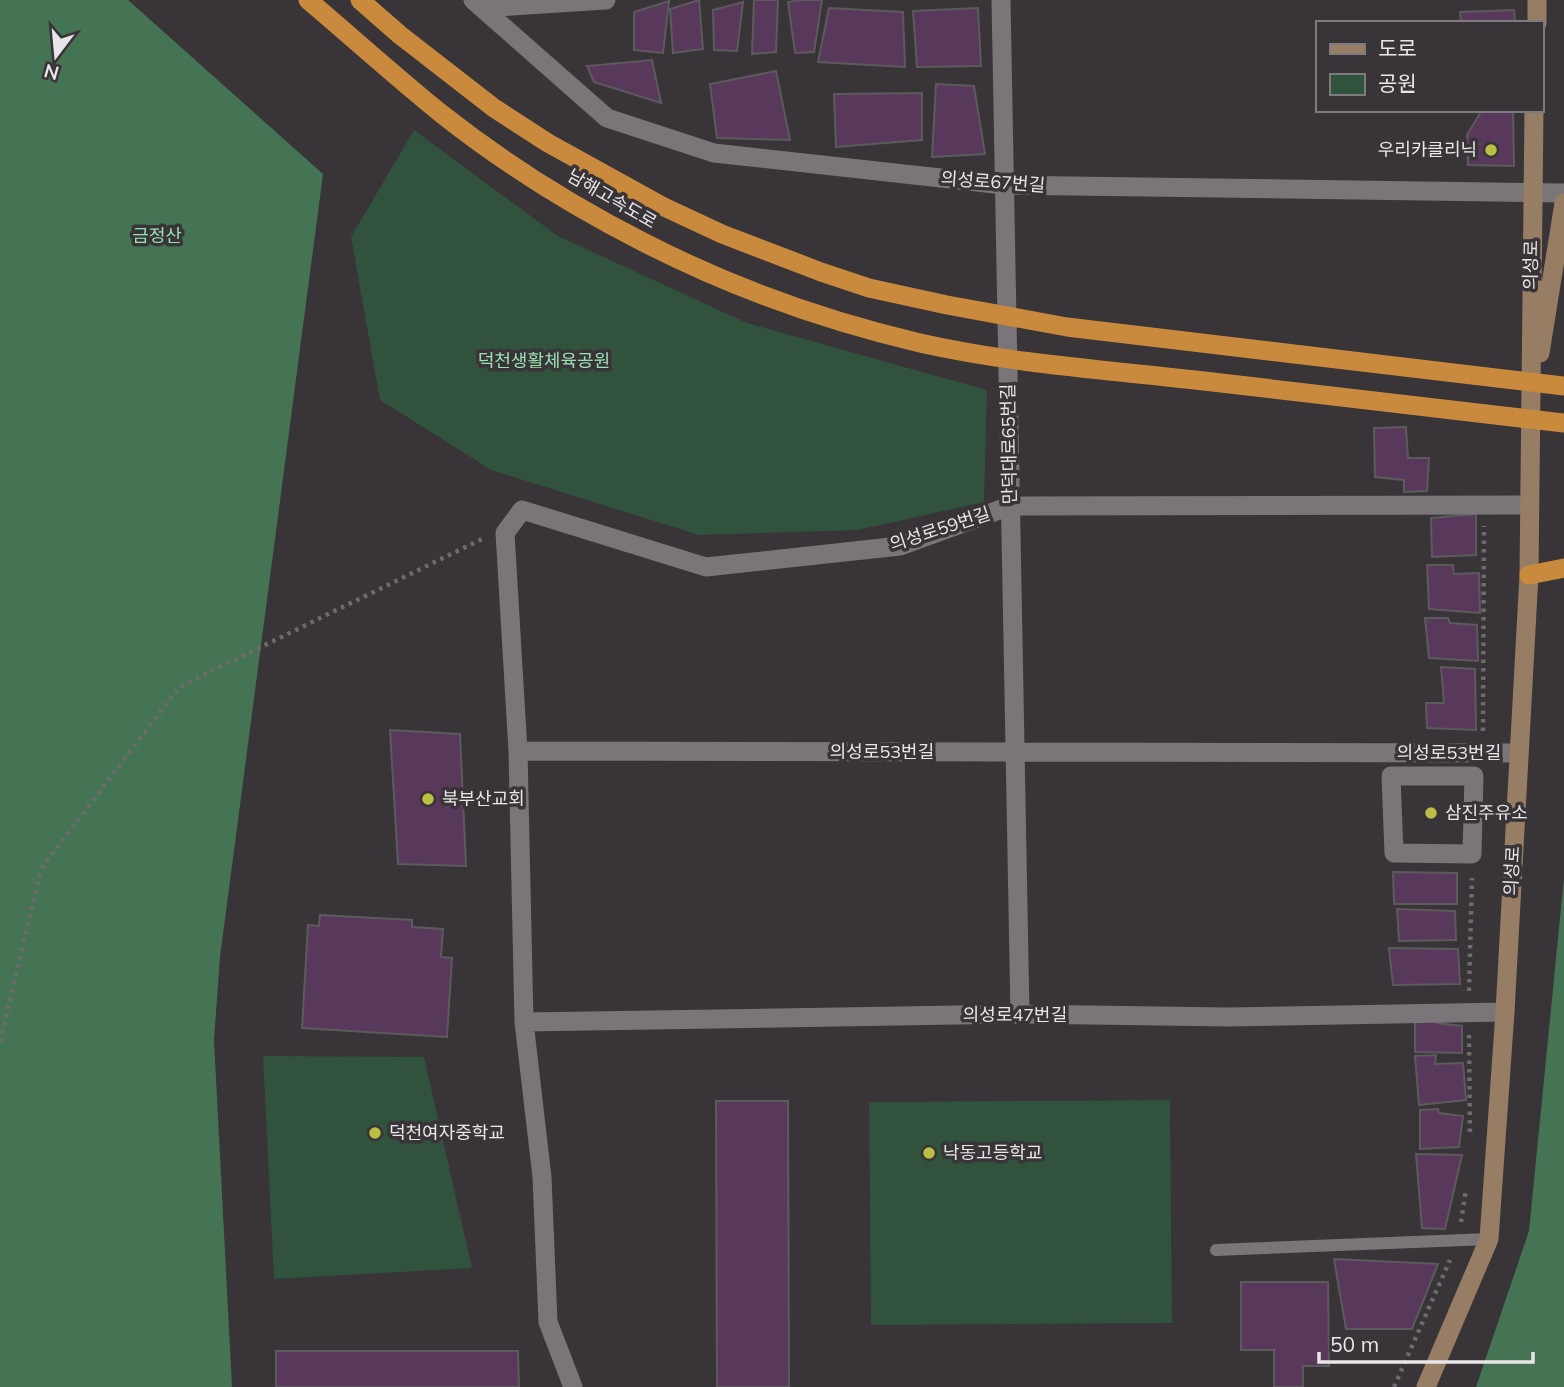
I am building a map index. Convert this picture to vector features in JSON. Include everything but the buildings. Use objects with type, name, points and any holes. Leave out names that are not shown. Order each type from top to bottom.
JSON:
[{"type":"highway","name":"남해고속도로","points":[[308,0],[443,116],[493,152],[613,226],[646,244],[746,288],[866,329],[943,347],[1057,364],[1564,423]]},
{"type":"highway","name":"남해고속도로","points":[[360,0],[400,35],[494,108],[548,143],[662,206],[746,244],[869,288],[1067,327],[1564,386]]},
{"type":"highway","points":[[1529,575],[1564,568]]},
{"type":"main road","points":[[1537,0],[1537,21]]},
{"type":"main road","name":"의성로","points":[[1426,1387],[1489,1239],[1505,1012],[1529,575],[1534,112]]},
{"type":"main road","name":"의성로","points":[[1529,419],[1564,203]]},
{"type":"street","points":[[479,3],[606,0]]},
{"type":"street","name":"만덕대로65번길","points":[[1001,0],[1020,1014]]},
{"type":"street","name":"의성로67번길","points":[[479,3],[607,118],[714,153],[1004,185],[1564,192]]},
{"type":"street","name":"의성로59번길","points":[[511,524],[522,510],[706,567],[900,546],[1010,506],[1529,505]]},
{"type":"street","points":[[511,524],[505,533],[518,751],[524,1023],[542,1177],[548,1322],[573,1387]]},
{"type":"street","name":"의성로53번길","points":[[518,751],[1518,753]]},
{"type":"street","points":[[1391,776],[1474,776],[1472,854],[1394,853],[1391,776]]},
{"type":"street","name":"의성로47번길","points":[[524,1023],[1020,1014],[1228,1017],[1505,1012]]},
{"type":"lane","points":[[1216,1250],[1489,1239]]},
{"type":"path","points":[[1483,753],[1484,505]]},
{"type":"path","points":[[0,1042],[41,869],[179,687],[511,524]]},
{"type":"path","points":[[1470,1137],[1472,854]]},
{"type":"path","points":[[1394,1387],[1459,1240],[1466,1186]]},
{"type":"green space","name":"금정산","points":[[0,0],[128,0],[323,174],[220,957],[214,1040],[232,1387],[0,1387]]},
{"type":"green space","name":"덕천생활체육공원","points":[[414,130],[558,236],[747,323],[987,390],[984,502],[858,530],[699,535],[491,470],[380,400],[351,237]]},
{"type":"green space","points":[[1564,878],[1564,1387],[1476,1387],[1529,1231]]},
{"type":"green space","points":[[263,1056],[424,1057],[472,1268],[274,1279]]},
{"type":"green space","points":[[1170,1100],[1172,1323],[871,1325],[869,1102]]},
{"type":"place","name":"우리카클리닉","points":[[1491,150]]},
{"type":"place","name":"북부산교회","points":[[428,799]]},
{"type":"place","name":"삼진주유소","points":[[1431,813]]},
{"type":"place","name":"덕천여자중학교","points":[[375,1133]]},
{"type":"place","name":"낙동고등학교","points":[[929,1153]]}]
